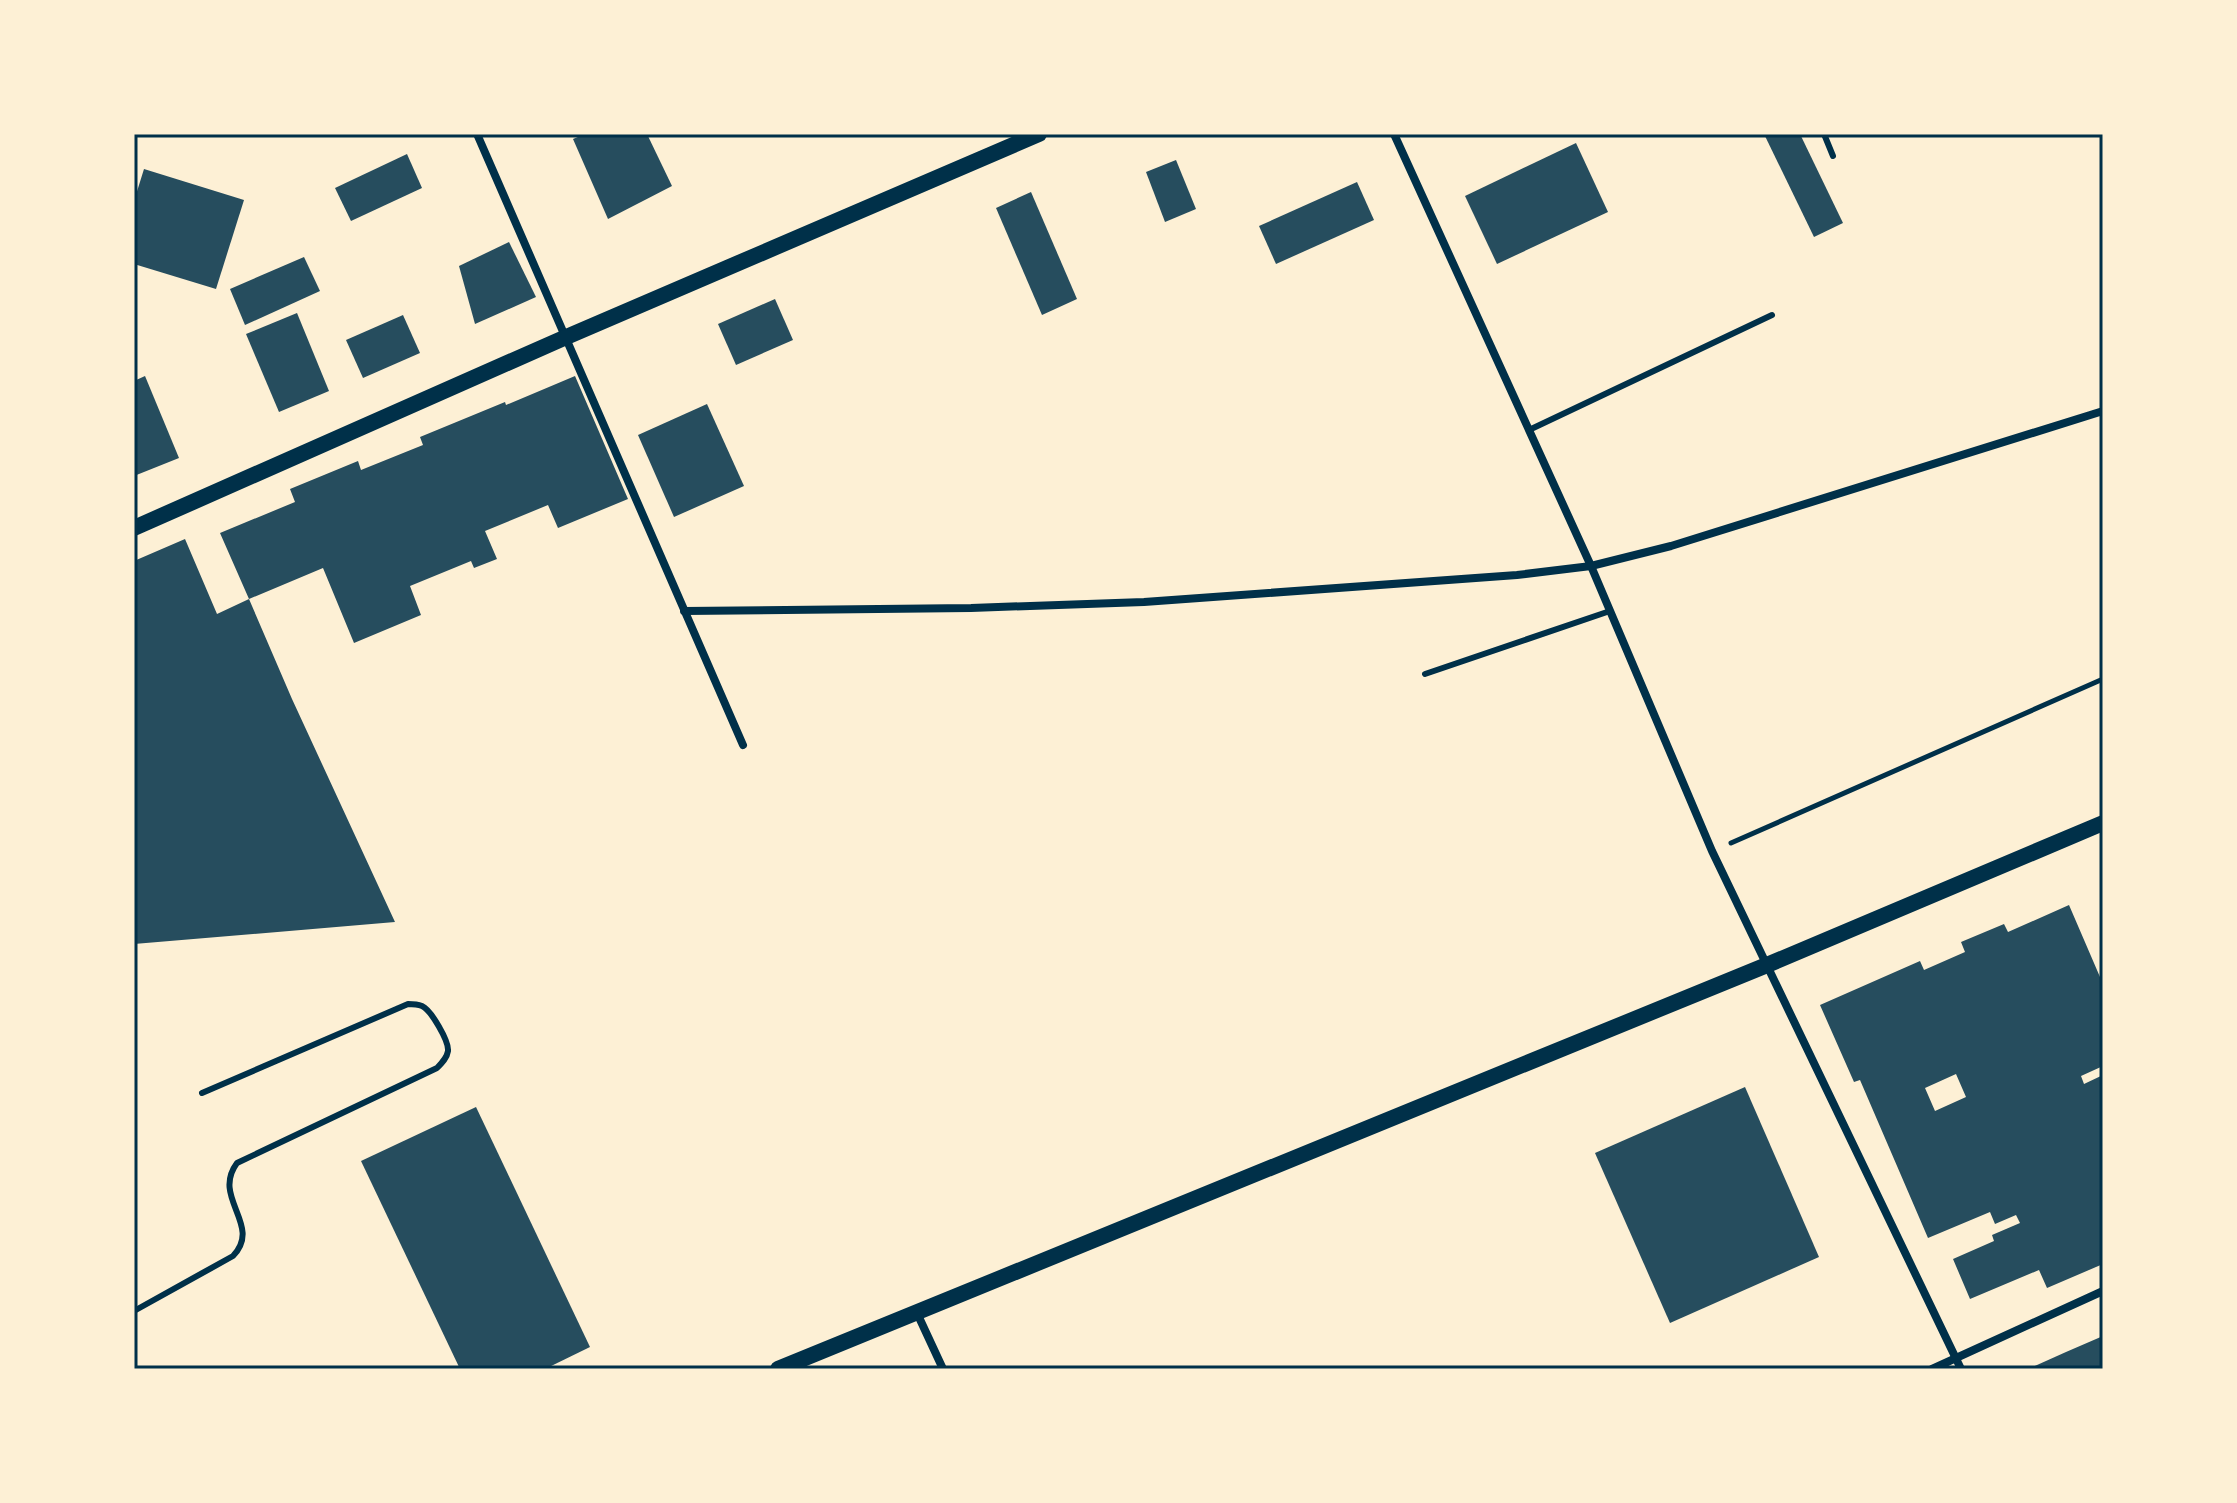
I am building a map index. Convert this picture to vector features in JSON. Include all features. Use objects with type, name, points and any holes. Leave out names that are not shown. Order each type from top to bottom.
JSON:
[{"type":"main road","points":[[134,528],[564,338],[1039,134]]},
{"type":"main road","points":[[778,1369],[1767,965],[2103,823]]},
{"type":"street","points":[[477,134],[743,745]]},
{"type":"street","points":[[1394,134],[1591,566],[1712,851],[1961,1369]]},
{"type":"street","points":[[684,611],[971,608],[1144,602],[1517,575],[1591,566],[1671,546],[2103,411]]},
{"type":"street","points":[[1932,1369],[2103,1291]]},
{"type":"street","points":[[917,1312],[943,1369]]},
{"type":"lane","points":[[1824,134],[1833,156]]},
{"type":"lane","points":[[1529,430],[1772,315]]},
{"type":"lane","points":[[1425,674],[1610,611]]},
{"type":"lane","points":[[134,1311],[233,1256],[239,1249],[243,1230],[228,1180],[230,1171],[237,1163],[437,1068],[445,1061],[447,1042],[424,1006],[408,1004],[202,1093]]},
{"type":"path","points":[[1712,851],[2103,679]]},
{"type":"building","points":[[585,134],[647,134],[672,186],[608,219],[573,139]]},
{"type":"building","points":[[1764,134],[1800,134],[1843,223],[1814,237]]},
{"type":"building","points":[[1576,143],[1608,212],[1497,264],[1465,196]]},
{"type":"building","points":[[407,154],[422,188],[351,221],[335,188]]},
{"type":"building","points":[[1176,160],[1196,209],[1165,222],[1146,172]]},
{"type":"building","points":[[144,169],[244,200],[216,289],[134,264],[134,201]]},
{"type":"building","points":[[1357,182],[1374,220],[1276,264],[1259,226]]},
{"type":"building","points":[[1031,192],[1077,299],[1042,315],[996,208]]},
{"type":"building","points":[[509,242],[536,297],[475,324],[459,266]]},
{"type":"building","points":[[304,257],[320,291],[245,325],[230,289]]},
{"type":"building","points":[[775,299],[793,340],[736,365],[718,324]]},
{"type":"building","points":[[297,313],[329,391],[279,412],[246,334]]},
{"type":"building","points":[[403,315],[420,353],[363,378],[346,340]]},
{"type":"building","points":[[145,376],[179,458],[134,476],[134,381]]},
{"type":"building","points":[[575,376],[628,499],[558,528],[548,505],[485,531],[497,559],[474,568],[471,561],[410,586],[421,615],[354,643],[323,568],[249,599],[220,533],[295,502],[290,489],[358,461],[361,470],[423,445],[420,437]]},
{"type":"building","points":[[707,404],[744,486],[674,517],[638,435]]},
{"type":"building","points":[[185,539],[217,614],[249,599],[395,922],[134,944],[134,561]]},
{"type":"building","points":[[2069,905],[2103,984],[2103,1066],[2081,1076],[2084,1084],[2103,1075],[2103,1264],[2047,1288],[2039,1270],[1970,1299],[1953,1259],[1994,1241],[1992,1235],[2020,1223],[2016,1215],[1995,1224],[1990,1212],[1928,1238],[1860,1080],[1854,1082],[1820,1005],[1920,961],[1924,970],[1965,952],[1961,942],[2004,924],[2008,932]],"holes":[[[1956,1074],[1966,1097],[1935,1111],[1925,1088]]]},
{"type":"building","points":[[1745,1087],[1819,1257],[1670,1323],[1595,1153]]},
{"type":"building","points":[[476,1107],[590,1347],[545,1369],[460,1369],[361,1161]]},
{"type":"building","points":[[2103,1336],[2103,1369],[2028,1369],[2066,1352]]}]
